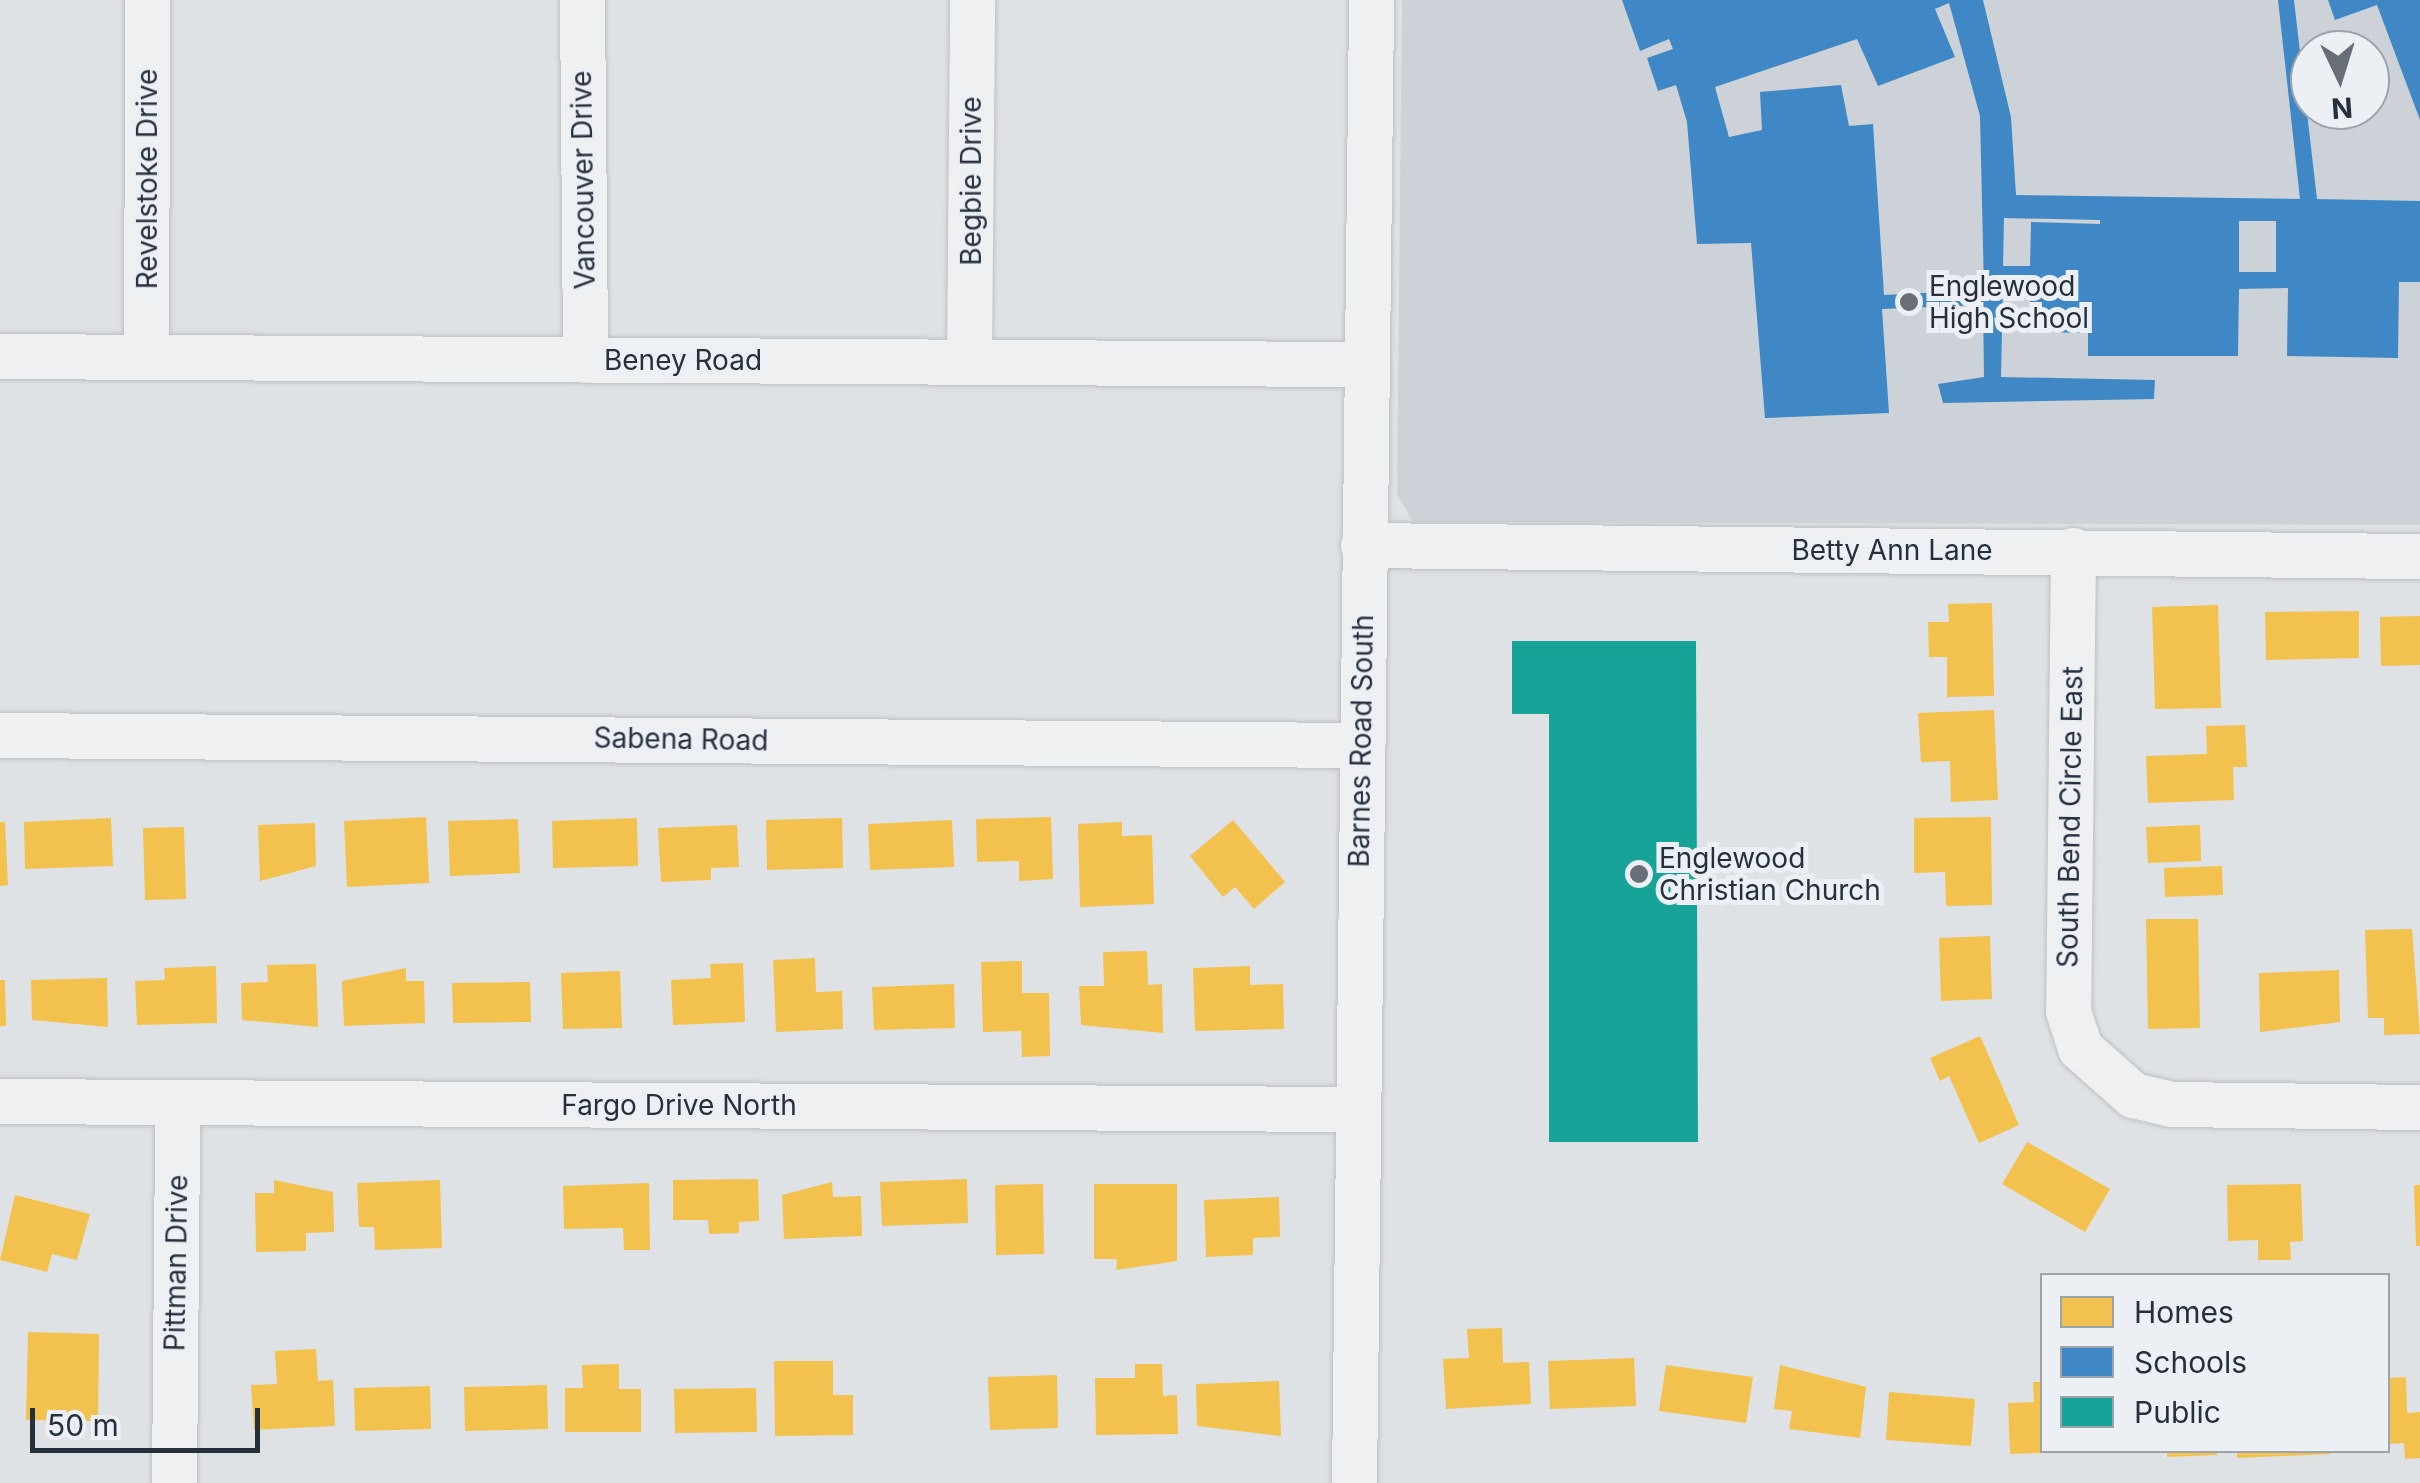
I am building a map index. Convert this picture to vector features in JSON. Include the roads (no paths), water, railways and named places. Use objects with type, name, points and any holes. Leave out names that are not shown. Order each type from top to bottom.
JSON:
[{"type":"street","name":"Revelstoke Drive","points":[[146,357],[147,0]]},
{"type":"street","name":"Vancouver Drive","points":[[582,0],[585,360]]},
{"type":"street","name":"Begbie Drive","points":[[970,361],[972,0]]},
{"type":"street","name":"Barnes Road South","points":[[1354,1483],[1371,0]]},
{"type":"street","name":"Beney Road","points":[[0,356],[1367,364]]},
{"type":"street","name":"Betty Ann Lane","points":[[1364,545],[2420,556]]},
{"type":"street","name":"South Bend Circle East","points":[[2073,550],[2068,1011],[2101,1074],[2171,1104],[2420,1107]]},
{"type":"street","name":"Sabena Road","points":[[0,735],[1361,745]]},
{"type":"street","name":"Fargo Drive North","points":[[0,1101],[1357,1109]]},
{"type":"street","name":"Pittman Drive","points":[[174,1483],[177,1102]]},
{"type":"place","name":"Englewood High School","points":[[1909,302]]},
{"type":"place","name":"Englewood Christian Church","points":[[1639,874]]}]
